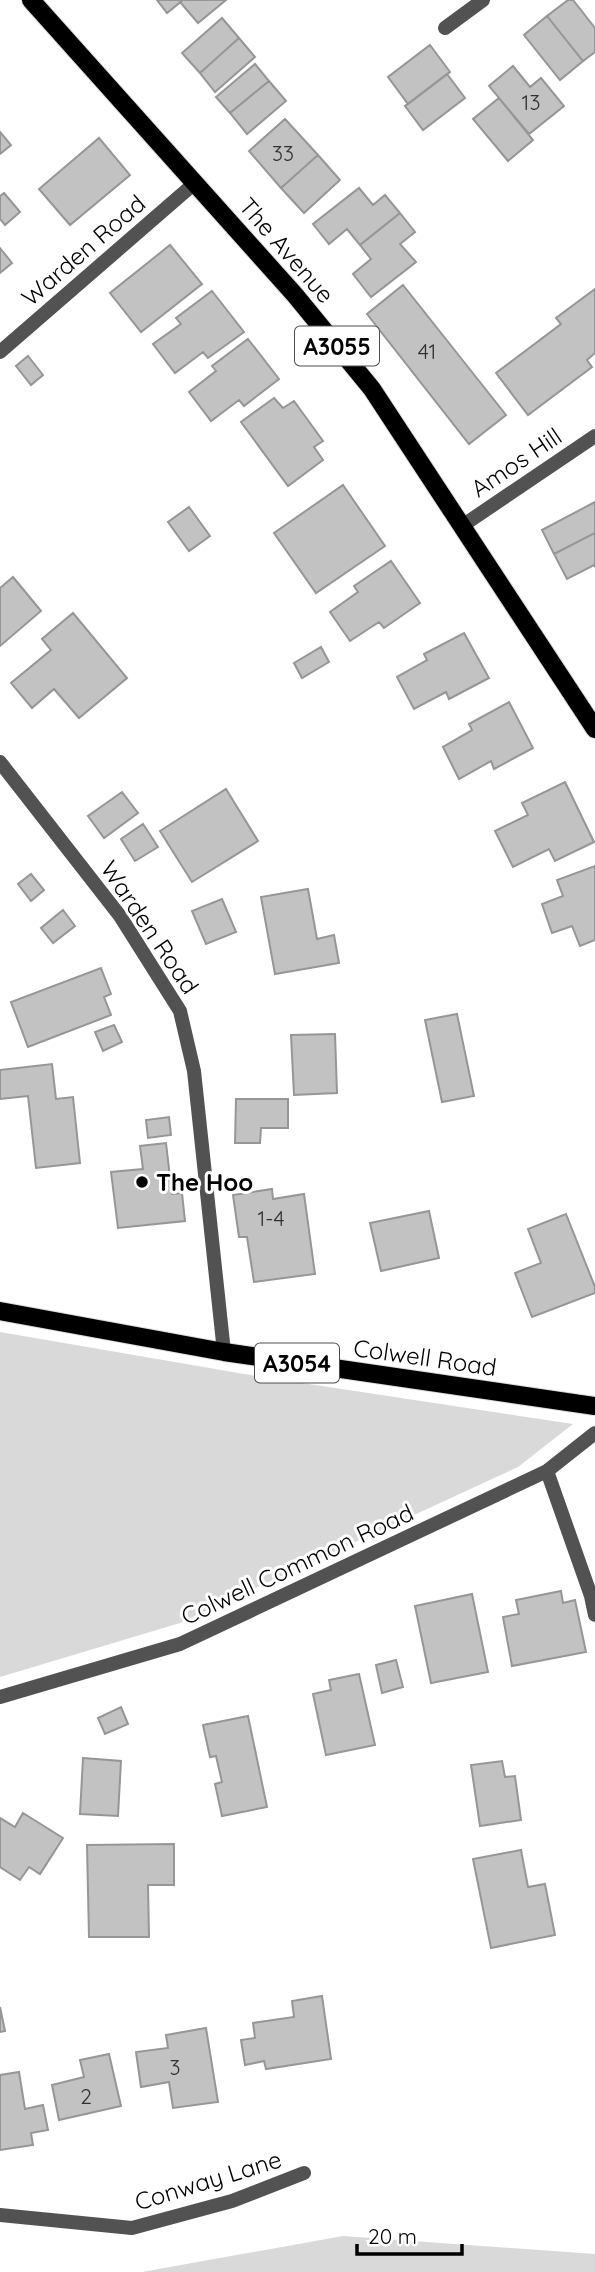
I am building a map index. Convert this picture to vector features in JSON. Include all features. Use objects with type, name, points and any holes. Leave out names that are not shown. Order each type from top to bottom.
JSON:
[{"type":"main road","name":"The Avenue","points":[[31,0],[295,295],[372,389],[595,729]]},
{"type":"main road","name":"Colwell Road","points":[[0,1311],[224,1352],[595,1406]]},
{"type":"street","points":[[445,28],[483,0]]},
{"type":"street","name":"Warden Road","points":[[0,352],[195,182]]},
{"type":"street","name":"Amos Hill","points":[[461,526],[595,436]]},
{"type":"street","name":"Warden Road","points":[[0,762],[120,916],[180,1011],[194,1072],[224,1352]]},
{"type":"street","name":"Colwell Common Road","points":[[0,1697],[180,1644],[547,1471],[595,1433]]},
{"type":"street","points":[[547,1471],[592,1596],[595,1615]]},
{"type":"street","name":"Conway Lane","points":[[0,2215],[132,2228],[232,2202],[304,2173]]},
{"type":"shaded area","points":[[0,1332],[256,1376],[573,1424],[518,1467],[180,1623],[0,1677]]},
{"type":"shaded area","points":[[343,2236],[595,2254],[595,2272],[142,2272]]},
{"type":"building","points":[[157,0],[183,0],[167,13]]},
{"type":"building","points":[[226,0],[198,23],[180,2]]},
{"type":"building","points":[[568,0],[573,0],[595,28],[595,52],[583,61],[547,16]]},
{"type":"building","points":[[547,16],[583,61],[560,80],[524,35]]},
{"type":"building","points":[[222,18],[239,38],[200,73],[182,53]]},
{"type":"building","points":[[239,38],[255,57],[215,92],[200,73]]},
{"type":"building","points":[[430,45],[450,72],[408,104],[388,77]]},
{"type":"building","points":[[255,64],[269,81],[230,113],[216,97]]},
{"type":"building","points":[[513,66],[530,87],[541,78],[564,106],[529,134],[489,86]]},
{"type":"building","points":[[447,74],[465,98],[423,130],[405,106]]},
{"type":"building","points":[[269,81],[286,101],[247,134],[230,113]]},
{"type":"building","points":[[499,98],[533,140],[508,161],[473,119]]},
{"type":"building","points":[[285,119],[318,155],[281,188],[249,151]]},
{"type":"building","points":[[0,132],[11,145],[0,154]]},
{"type":"building","points":[[99,138],[130,175],[70,225],[39,189]]},
{"type":"building","points":[[318,155],[340,180],[304,213],[281,188]]},
{"type":"building","points":[[359,188],[373,205],[385,195],[400,213],[360,245],[347,229],[329,244],[313,224]]},
{"type":"building","points":[[4,193],[20,212],[5,225],[0,219],[0,196]]},
{"type":"building","points":[[400,213],[415,232],[400,244],[416,262],[371,297],[353,274],[371,259],[360,245]]},
{"type":"building","points":[[170,245],[202,284],[141,332],[110,293]]},
{"type":"building","points":[[0,248],[12,263],[0,273]]},
{"type":"building","points":[[403,285],[506,415],[469,444],[367,314]]},
{"type":"building","points":[[595,289],[595,353],[587,360],[592,367],[528,415],[496,373],[561,324],[556,318]]},
{"type":"building","points":[[212,291],[244,332],[208,358],[203,352],[175,373],[153,344],[181,324],[176,318]]},
{"type":"building","points":[[248,339],[279,379],[244,406],[239,400],[211,421],[189,392],[216,371],[212,366]]},
{"type":"building","points":[[28,356],[43,375],[31,385],[16,366]]},
{"type":"building","points":[[274,398],[283,408],[294,401],[323,441],[314,447],[323,460],[288,486],[241,422]]},
{"type":"building","points":[[343,485],[385,546],[316,593],[274,533]]},
{"type":"building","points":[[595,502],[595,533],[554,554],[542,530]]},
{"type":"building","points":[[189,507],[210,536],[189,551],[168,522]]},
{"type":"building","points":[[595,533],[595,567],[594,565],[567,579],[554,554]]},
{"type":"building","points":[[391,561],[420,603],[384,628],[379,622],[350,641],[330,612],[358,592],[354,586]]},
{"type":"building","points":[[13,577],[41,611],[0,646],[0,588]]},
{"type":"building","points":[[73,613],[127,678],[79,718],[54,689],[32,708],[11,683],[51,650],[42,639]]},
{"type":"building","points":[[464,633],[489,678],[449,699],[446,692],[414,709],[397,677],[427,660],[424,654]]},
{"type":"building","points":[[321,647],[329,662],[302,678],[294,663]]},
{"type":"building","points":[[509,702],[533,748],[494,769],[491,761],[459,779],[443,747],[472,730],[469,724]]},
{"type":"building","points":[[565,782],[594,842],[555,861],[549,849],[513,867],[495,831],[528,815],[522,803]]},
{"type":"building","points":[[226,789],[258,841],[192,882],[160,831]]},
{"type":"building","points":[[122,792],[138,813],[104,838],[88,816]]},
{"type":"building","points":[[143,824],[158,847],[135,861],[121,839]]},
{"type":"building","points":[[595,866],[595,940],[580,946],[572,926],[552,933],[542,904],[563,896],[557,880]]},
{"type":"building","points":[[31,874],[44,890],[31,901],[18,884]]},
{"type":"building","points":[[308,889],[317,939],[334,935],[339,963],[275,974],[261,897]]},
{"type":"building","points":[[222,899],[236,932],[206,944],[192,911]]},
{"type":"building","points":[[63,910],[75,926],[53,943],[41,928]]},
{"type":"building","points":[[101,968],[111,994],[104,997],[111,1015],[28,1047],[11,1002]]},
{"type":"building","points":[[457,1014],[474,1096],[442,1102],[425,1020]]},
{"type":"building","points":[[114,1025],[122,1042],[103,1051],[95,1032]]},
{"type":"building","points":[[335,1034],[337,1093],[294,1095],[291,1035]]},
{"type":"building","points":[[52,1064],[56,1099],[73,1097],[80,1163],[36,1168],[28,1096],[0,1099],[0,1070]]},
{"type":"building","points":[[236,1099],[288,1099],[288,1128],[261,1128],[260,1143],[235,1143]]},
{"type":"building","points":[[169,1117],[171,1135],[148,1138],[146,1120]]},
{"type":"building","name":"The Hoo","points":[[166,1143],[172,1194],[182,1193],[185,1221],[118,1228],[111,1172],[143,1169],[140,1146]]},
{"type":"building","points":[[272,1189],[273,1199],[304,1194],[315,1274],[254,1282],[247,1237],[239,1237],[233,1195]]},
{"type":"building","points":[[429,1211],[439,1258],[381,1271],[370,1223]]},
{"type":"building","points":[[566,1214],[595,1293],[532,1317],[515,1273],[541,1263],[528,1229]]},
{"type":"building","points":[[561,1591],[563,1603],[575,1600],[586,1652],[512,1666],[503,1617],[519,1614],[516,1600]]},
{"type":"building","points":[[472,1594],[488,1672],[431,1683],[415,1606]]},
{"type":"building","points":[[396,1660],[403,1687],[382,1693],[376,1665]]},
{"type":"building","points":[[359,1674],[375,1745],[326,1755],[313,1694],[331,1690],[329,1680]]},
{"type":"building","points":[[121,1707],[128,1724],[105,1734],[98,1718]]},
{"type":"building","points":[[248,1716],[267,1807],[222,1816],[215,1784],[222,1782],[216,1756],[210,1757],[203,1725]]},
{"type":"building","points":[[83,1758],[121,1761],[118,1816],[80,1814]]},
{"type":"building","points":[[502,1761],[505,1777],[515,1776],[521,1820],[480,1826],[471,1765]]},
{"type":"building","points":[[23,1813],[63,1838],[40,1874],[29,1867],[20,1880],[0,1867],[0,1818],[15,1827]]},
{"type":"building","points":[[174,1844],[174,1885],[148,1885],[149,1937],[89,1937],[87,1845]]},
{"type":"building","points":[[521,1850],[528,1887],[545,1884],[555,1935],[491,1948],[473,1859]]},
{"type":"building","points":[[322,1996],[331,2059],[266,2069],[264,2061],[245,2065],[241,2040],[255,2038],[253,2023],[294,2017],[292,2001]]},
{"type":"building","points":[[0,2007],[5,2031],[0,2032]]},
{"type":"building","points":[[206,2028],[218,2102],[173,2108],[169,2082],[141,2087],[136,2052],[168,2048],[166,2035]]},
{"type":"building","points":[[109,2054],[121,2106],[59,2120],[52,2085],[84,2077],[80,2060]]},
{"type":"building","points":[[19,2072],[25,2109],[43,2105],[48,2130],[31,2133],[33,2145],[0,2150],[0,2075]]},
{"type":"place","name":"The Hoo","points":[[142,1182]]}]
